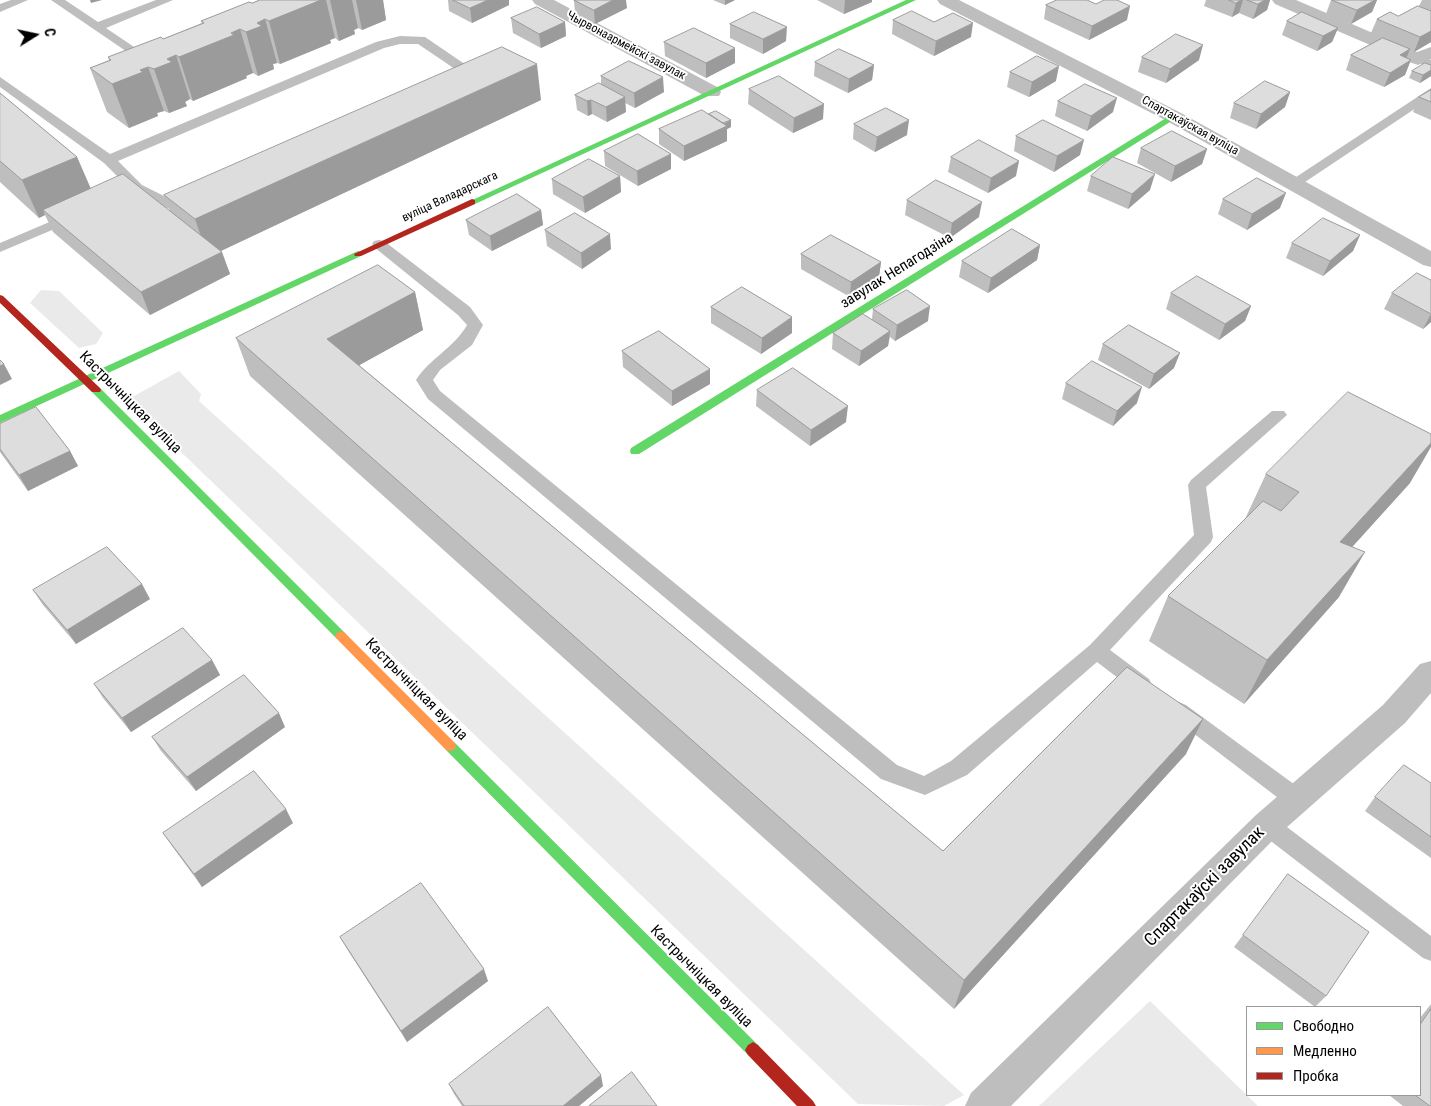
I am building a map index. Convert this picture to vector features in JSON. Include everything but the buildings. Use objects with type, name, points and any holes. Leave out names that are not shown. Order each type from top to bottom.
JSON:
[{"type":"main road","name":"вуліца Валадарскага","points":[[0,419],[912,0]]},
{"type":"main road","name":"завулак Непагодзіна","points":[[635,451],[1174,116]]},
{"type":"main road","name":"Кастрычніцкая вуліца","points":[[0,298],[86,380],[808,1106]]},
{"type":"street","name":"Чырвонаармейскі завулак","points":[[541,0],[712,92]]},
{"type":"street","name":"Спартакаўская вуліца","points":[[946,0],[1174,116],[1431,260]]},
{"type":"street","points":[[1281,0],[1427,59]]},
{"type":"street","name":"Спартакаўскі завулак","points":[[984,1106],[1266,826],[1298,800],[1326,772],[1394,714],[1431,674]]},
{"type":"lane","points":[[0,8],[22,0]]},
{"type":"lane","points":[[57,0],[139,56]]},
{"type":"lane","points":[[97,27],[167,0]]},
{"type":"lane","points":[[109,160],[380,45],[400,40],[420,40],[468,72],[466,84],[458,90]]},
{"type":"lane","points":[[0,81],[109,160],[137,188],[175,207],[206,204]]},
{"type":"lane","points":[[1294,183],[1431,92]]},
{"type":"lane","points":[[119,196],[137,188]]},
{"type":"lane","points":[[0,248],[83,211]]},
{"type":"lane","points":[[379,244],[464,311],[475,324],[466,341],[434,366],[424,380],[434,395],[889,772],[924,786],[959,768],[1097,651],[1204,537],[1197,485],[1278,415]]},
{"type":"lane","points":[[1097,651],[1298,800]]},
{"type":"lane","points":[[1266,826],[1431,950]]},
{"type":"shaded area","points":[[41,290],[59,291],[103,333],[96,344],[79,348],[30,303]]},
{"type":"shaded area","points":[[179,371],[201,394],[199,401],[964,1095],[944,1106],[858,1104],[127,400]]},
{"type":"shaded area","points":[[1150,1001],[1258,1106],[1039,1106]]},
{"type":"traffic: fast","points":[[472,202],[912,0]]},
{"type":"traffic: fast","points":[[635,451],[1174,117]]},
{"type":"traffic: fast","points":[[0,419],[358,254]]},
{"type":"traffic: fast","points":[[96,390],[341,636]]},
{"type":"traffic: fast","points":[[450,746],[753,1050]]},
{"type":"traffic: slow","points":[[341,636],[450,746]]},
{"type":"traffic: jam","points":[[358,254],[472,202]]},
{"type":"traffic: jam","points":[[0,298],[96,390]]},
{"type":"traffic: jam","points":[[753,1050],[808,1106]]}]
